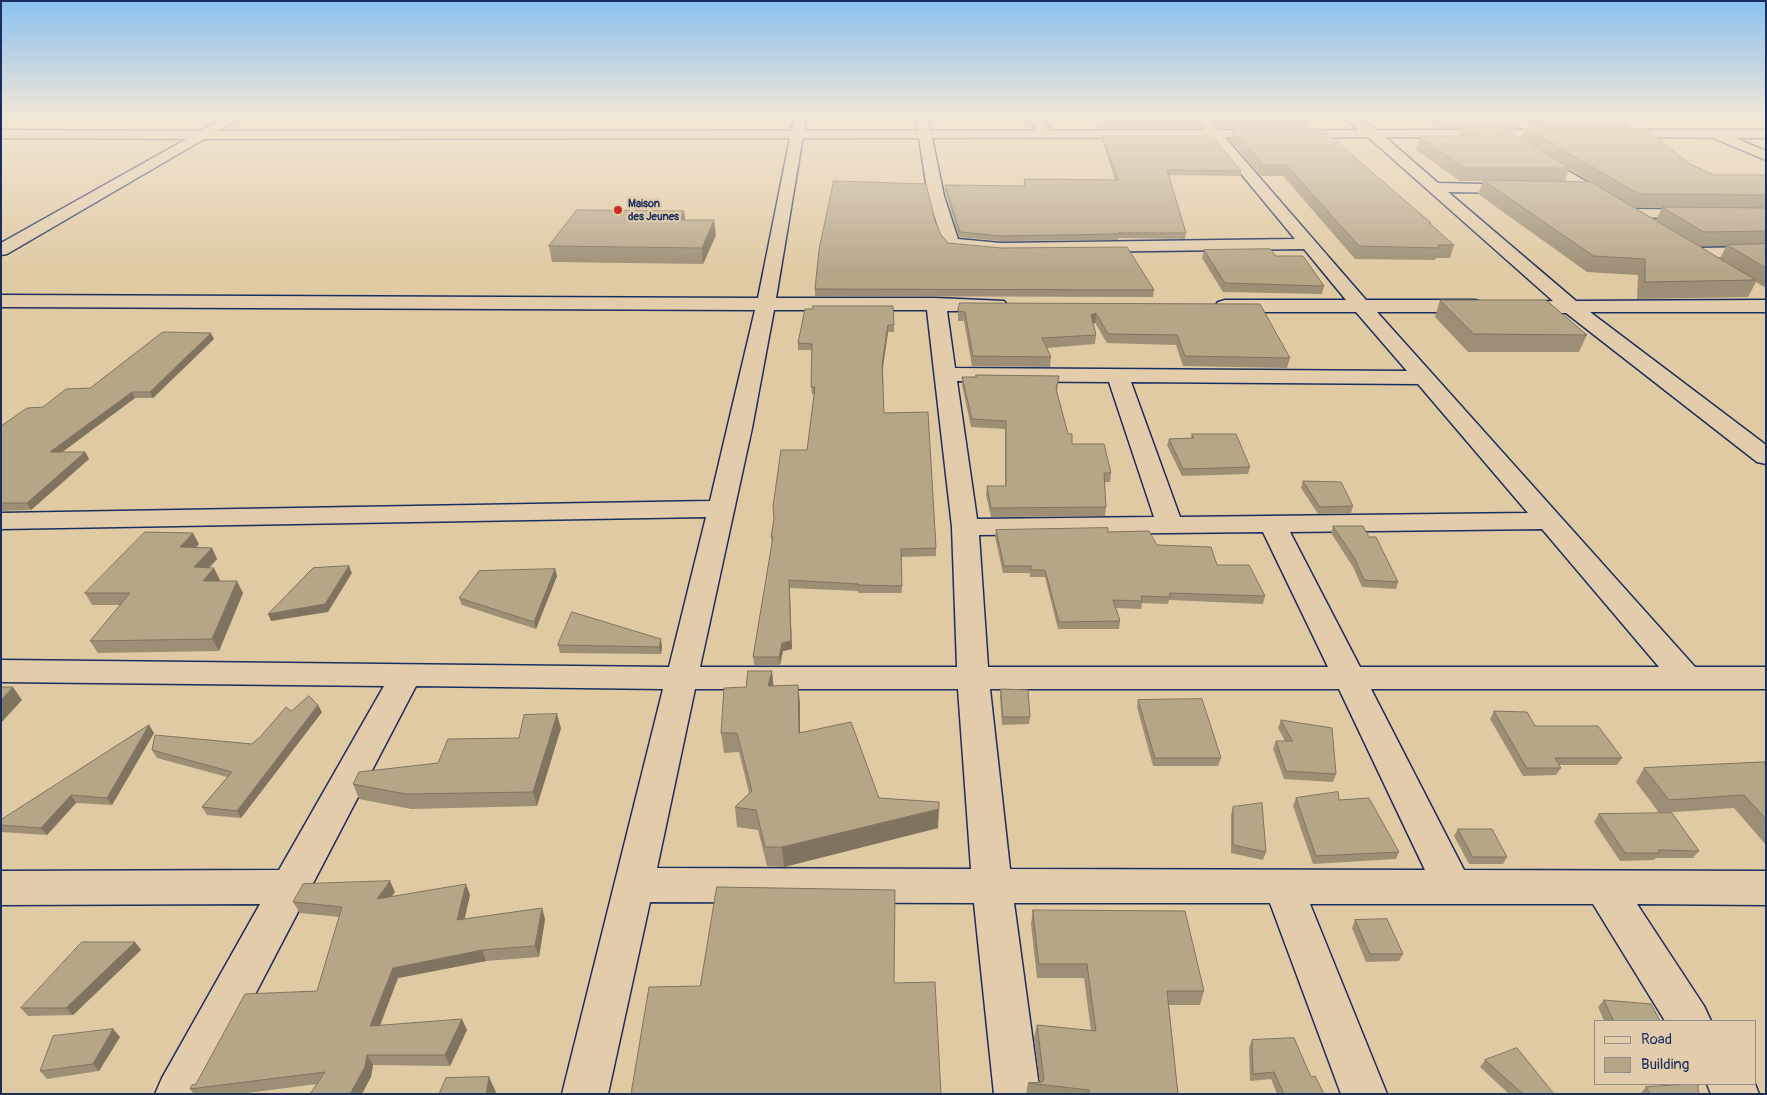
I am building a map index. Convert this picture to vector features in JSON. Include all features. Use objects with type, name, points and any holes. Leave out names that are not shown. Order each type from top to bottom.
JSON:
[{"type":"street","points":[[1,250],[144,169]]},
{"type":"street","points":[[584,1094],[722,509],[766,304],[790,169]]},
{"type":"street","points":[[931,169],[936,196],[950,242],[954,244],[1001,248],[1308,244]]},
{"type":"street","points":[[1245,169],[1361,306],[1687,678]]},
{"type":"street","points":[[1413,169],[1571,307],[1766,457]]},
{"type":"street","points":[[1556,169],[1654,229]]},
{"type":"street","points":[[1433,187],[1531,188]]},
{"type":"street","points":[[1561,189],[1590,190]]},
{"type":"street","points":[[1630,214],[1766,214]]},
{"type":"street","points":[[1677,243],[1717,268]]},
{"type":"street","points":[[1692,253],[1766,252]]},
{"type":"street","points":[[1750,288],[1766,298]]},
{"type":"street","points":[[1,301],[1015,305]]},
{"type":"street","points":[[936,304],[965,527],[973,678],[992,886],[1017,1094]]},
{"type":"street","points":[[1203,305],[1766,306]]},
{"type":"street","points":[[945,374],[1424,378]]},
{"type":"street","points":[[1118,376],[1170,525]]},
{"type":"street","points":[[1,521],[722,509]]},
{"type":"street","points":[[965,527],[1549,521]]},
{"type":"street","points":[[1273,524],[1453,887]]},
{"type":"street","points":[[1,671],[682,678],[1766,678]]},
{"type":"street","points":[[178,1094],[406,676]]},
{"type":"street","points":[[634,885],[1766,888]]},
{"type":"street","points":[[1,888],[291,887]]},
{"type":"street","points":[[1284,887],[1364,1094]]},
{"type":"street","points":[[1602,887],[1688,1020]]},
{"type":"building","points":[[1114,169],[1239,169],[1241,171],[1167,170],[1186,233],[1001,236],[960,232],[945,185],[1025,186],[1024,179],[1118,180]]},
{"type":"building","points":[[1290,169],[1368,169],[1454,245],[1438,245],[1439,248],[1359,246]]},
{"type":"building","points":[[1596,169],[1701,169],[1714,175],[1766,175],[1766,195],[1639,194]]},
{"type":"building","points":[[1483,180],[1591,182],[1756,280],[1645,282],[1645,259],[1594,256]]},
{"type":"building","points":[[834,181],[926,184],[935,221],[941,235],[948,243],[1001,248],[1127,247],[1154,290],[815,289],[819,250]]},
{"type":"building","points":[[1662,207],[1766,208],[1766,231],[1704,232]]},
{"type":"building","points":[[577,210],[684,211],[679,220],[714,220],[702,248],[549,246]]},
{"type":"building","points":[[1766,244],[1766,268],[1727,245]]},
{"type":"building","points":[[1270,249],[1276,256],[1303,256],[1324,286],[1225,283],[1204,250]]},
{"type":"building","points":[[1440,300],[1546,300],[1587,335],[1474,334]]},
{"type":"building","points":[[960,303],[1260,304],[1290,358],[1185,356],[1177,335],[1108,334],[1096,313],[1091,315],[1096,335],[1042,338],[1051,357],[973,356],[965,312],[958,311]]},
{"type":"building","points":[[813,306],[893,306],[894,325],[888,325],[882,364],[884,413],[928,412],[936,548],[901,549],[902,586],[789,580],[791,641],[782,643],[779,657],[753,657],[773,537],[771,537],[774,519],[773,506],[781,450],[807,450],[815,387],[811,387],[812,344],[798,343],[805,309],[813,309]]},
{"type":"building","points":[[163,332],[211,333],[150,392],[132,392],[50,452],[85,452],[27,503],[1,503],[1,426],[27,408],[43,407],[66,389],[90,388]]},
{"type":"building","points":[[976,375],[1059,376],[1056,389],[1068,434],[1072,434],[1072,444],[1104,444],[1111,473],[1104,473],[1106,507],[991,508],[987,486],[1006,486],[1006,421],[972,419],[962,377],[976,377]]},
{"type":"building","points":[[1192,434],[1236,434],[1250,467],[1183,469],[1169,439],[1193,438]]},
{"type":"building","points":[[1303,481],[1341,482],[1353,506],[1320,507]]},
{"type":"building","points":[[1333,526],[1363,526],[1369,537],[1376,537],[1398,582],[1364,580],[1355,559]]},
{"type":"building","points":[[1108,528],[1108,532],[1149,531],[1157,545],[1211,547],[1217,565],[1249,565],[1265,596],[1169,593],[1170,597],[1141,596],[1142,601],[1113,600],[1120,621],[1059,622],[1045,570],[1031,570],[1031,566],[1004,566],[996,530]]},
{"type":"building","points":[[145,532],[193,533],[180,547],[212,548],[194,567],[214,568],[203,581],[237,581],[212,639],[90,641],[130,593],[85,593]]},
{"type":"building","points":[[349,566],[325,604],[268,614],[313,568]]},
{"type":"building","points":[[555,569],[534,622],[459,598],[479,571]]},
{"type":"building","points":[[572,612],[661,639],[659,647],[558,645]]},
{"type":"building","points":[[748,671],[772,671],[768,686],[798,685],[799,733],[851,722],[879,798],[939,802],[939,809],[782,847],[765,847],[756,810],[735,807],[752,791],[737,733],[721,733],[724,688],[746,687]]},
{"type":"building","points":[[1,687],[13,687],[1,700]]},
{"type":"building","points":[[1001,689],[1028,690],[1030,717],[1003,717]]},
{"type":"building","points":[[309,696],[318,705],[237,811],[202,807],[232,772],[152,750],[155,735],[252,744],[286,707],[291,711]]},
{"type":"building","points":[[1202,699],[1221,758],[1155,758],[1138,700]]},
{"type":"building","points":[[1494,711],[1527,712],[1535,726],[1598,726],[1622,758],[1555,758],[1561,768],[1527,768]]},
{"type":"building","points":[[557,714],[533,792],[405,794],[353,784],[359,772],[438,763],[448,739],[519,738],[524,715]]},
{"type":"building","points":[[1281,720],[1332,728],[1336,774],[1286,771],[1276,741],[1292,741]]},
{"type":"building","points":[[149,725],[107,798],[71,795],[41,828],[1,825],[1,820]]},
{"type":"building","points":[[1766,762],[1764,764],[1766,764],[1766,819],[1744,795],[1669,800],[1644,768]]},
{"type":"building","points":[[1338,792],[1339,800],[1369,798],[1399,852],[1316,856],[1296,798]]},
{"type":"building","points":[[1262,803],[1266,852],[1233,845],[1233,807]]},
{"type":"building","points":[[1672,813],[1699,851],[1658,850],[1660,853],[1625,853],[1599,814]]},
{"type":"building","points":[[1458,829],[1492,829],[1507,857],[1473,857]]},
{"type":"building","points":[[390,881],[377,899],[466,884],[457,920],[542,908],[535,946],[482,950],[393,968],[370,1026],[462,1019],[445,1055],[367,1055],[365,1067],[350,1094],[310,1094],[325,1072],[190,1089],[192,1085],[196,1084],[245,994],[317,991],[342,907],[293,902],[303,884]]},
{"type":"building","points":[[717,887],[895,890],[894,983],[935,982],[941,1094],[631,1094],[649,987],[700,986]]},
{"type":"building","points":[[1033,910],[1185,911],[1204,991],[1167,991],[1178,1094],[1089,1094],[1089,1090],[1028,1083],[1042,1082],[1044,1080],[1037,1025],[1096,1031],[1087,964],[1039,964]]},
{"type":"building","points":[[1387,919],[1403,954],[1370,954],[1355,920]]},
{"type":"building","points":[[82,942],[135,942],[66,1008],[21,1008]]},
{"type":"building","points":[[1604,1000],[1651,1004],[1659,1020],[1614,1020]]},
{"type":"building","points":[[113,1029],[93,1064],[40,1071],[53,1036]]},
{"type":"building","points":[[1294,1038],[1311,1077],[1315,1076],[1324,1094],[1284,1094],[1274,1072],[1253,1074],[1252,1040]]},
{"type":"building","points":[[1517,1048],[1554,1094],[1523,1094],[1485,1060]]},
{"type":"building","points":[[489,1077],[486,1094],[439,1094],[446,1078]]},
{"type":"building","points":[[1698,1085],[1700,1094],[1650,1094],[1646,1087]]},
{"type":"place","name":"Maison des Jeunes","points":[[618,210]]}]
